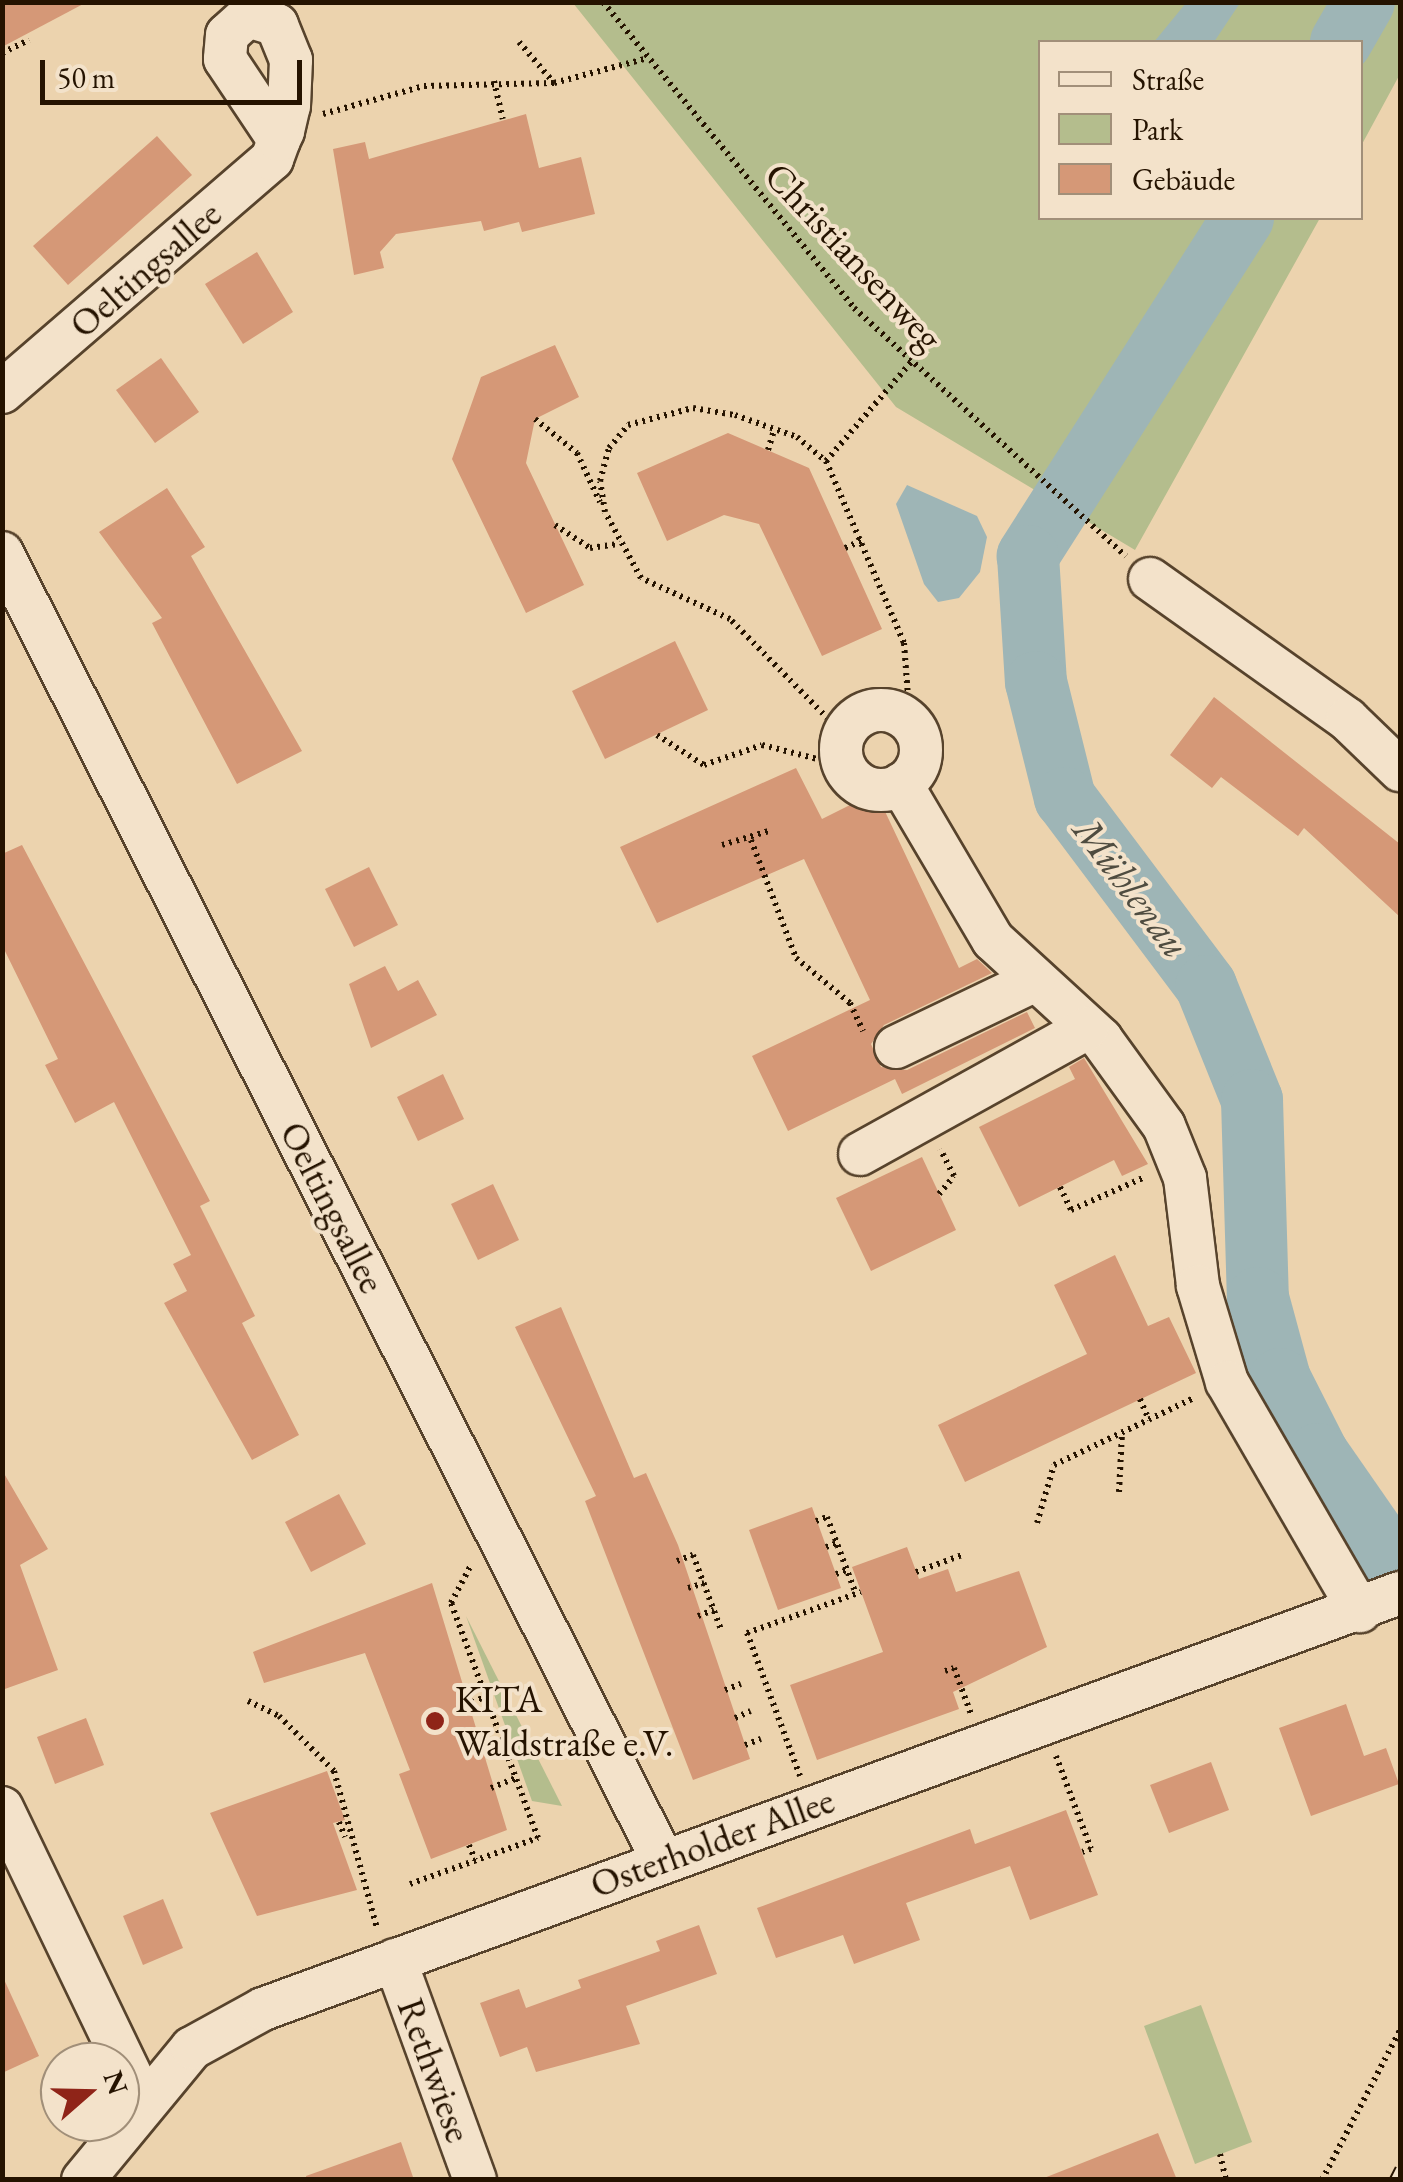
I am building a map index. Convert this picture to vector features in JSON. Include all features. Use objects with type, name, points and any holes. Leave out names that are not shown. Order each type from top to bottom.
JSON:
[{"type":"street","name":"Oeltingsallee","points":[[2,392],[272,159],[281,136]]},
{"type":"street","name":"Oeltingsallee","points":[[2,553],[663,1861]]},
{"type":"street","points":[[1150,579],[1347,720],[1400,770]]},
{"type":"street","points":[[880,710],[910,724],[921,752],[901,784],[875,789],[844,750],[880,710]]},
{"type":"street","points":[[901,784],[972,911],[1134,1081],[1178,1162],[1226,1382],[1378,1604]]},
{"type":"street","points":[[882,1043],[1034,980]]},
{"type":"street","points":[[860,1154],[1087,1028]]},
{"type":"street","name":"Osterholder Allee","points":[[83,2180],[144,2101],[192,2048],[263,2009],[1043,1720],[1378,1604]]},
{"type":"street","points":[[2,1808],[144,2101]]},
{"type":"street","name":"Rethwiese","points":[[392,1962],[474,2180]]},
{"type":"path","name":"Christiansenweg","points":[[603,2],[644,59],[854,308],[1090,522]]},
{"type":"path","points":[[2,53],[30,40]]},
{"type":"path","points":[[519,42],[554,83]]},
{"type":"path","points":[[281,136],[363,97],[494,81],[554,83],[644,59]]},
{"type":"path","points":[[494,81],[503,119]]},
{"type":"path","points":[[826,460],[912,362]]},
{"type":"path","points":[[604,512],[609,448],[628,425],[692,408],[774,430],[826,460],[904,643],[910,724]]},
{"type":"path","points":[[535,419],[577,453],[620,544],[641,578],[746,633],[844,750]]},
{"type":"path","points":[[768,450],[774,430]]},
{"type":"path","points":[[556,525],[590,548],[620,544]]},
{"type":"path","points":[[845,548],[863,540]]},
{"type":"path","points":[[657,735],[704,765],[762,745],[844,750]]},
{"type":"path","points":[[722,845],[751,840],[772,830]]},
{"type":"path","points":[[751,840],[796,958],[850,1004],[882,1043]]},
{"type":"path","points":[[1060,1187],[1071,1210],[1178,1162]]},
{"type":"path","points":[[1037,1523],[1054,1465],[1226,1382]]},
{"type":"path","points":[[1140,1399],[1149,1420]]},
{"type":"path","points":[[1119,1492],[1122,1433]]},
{"type":"path","points":[[811,1806],[747,1633],[858,1593],[828,1517],[816,1521]]},
{"type":"path","points":[[410,1884],[538,1838],[451,1603],[494,1524]]},
{"type":"path","points":[[826,1548],[837,1544]]},
{"type":"path","points":[[916,1572],[966,1554]]},
{"type":"path","points":[[678,1560],[694,1555],[722,1632]]},
{"type":"path","points":[[836,1574],[847,1570]]},
{"type":"path","points":[[688,1588],[704,1582]]},
{"type":"path","points":[[698,1616],[714,1610]]},
{"type":"path","points":[[447,1623],[456,1619]]},
{"type":"path","points":[[945,1671],[954,1668],[981,1743]]},
{"type":"path","points":[[724,1690],[741,1684]]},
{"type":"path","points":[[472,1702],[486,1697]]},
{"type":"path","points":[[248,1701],[279,1716],[334,1771],[351,1820],[345,1837]]},
{"type":"path","points":[[735,1718],[751,1712]]},
{"type":"path","points":[[1043,1720],[1091,1849],[1082,1852]]},
{"type":"path","points":[[745,1745],[761,1739]]},
{"type":"path","points":[[491,1788],[516,1778]]},
{"type":"path","points":[[339,1822],[392,1962]]},
{"type":"path","points":[[469,1845],[475,1860]]},
{"type":"path","points":[[1322,2180],[1400,2030]]},
{"type":"path","points":[[1220,2154],[1226,2180]]},
{"type":"green space","points":[[573,3],[1400,3],[1400,74],[1363,142],[1363,40],[1038,40],[1038,220],[1319,220],[1135,550],[896,407]]},
{"type":"green space","points":[[466,1616],[562,1806],[532,1801]]},
{"type":"green space","points":[[1201,2005],[1252,2142],[1195,2164],[1144,2026]]},
{"type":"water","points":[[1186,2],[1240,3],[1215,40],[1156,40]]},
{"type":"water","points":[[907,485],[977,516],[987,537],[980,572],[959,598],[938,602],[924,584],[896,504]]},
{"type":"building","points":[[2,2],[87,2],[2,47]]},
{"type":"building","points":[[526,114],[539,168],[581,157],[595,214],[522,232],[519,222],[484,231],[481,221],[396,234],[380,252],[384,268],[354,275],[333,149],[365,142],[369,159]]},
{"type":"building","points":[[157,136],[192,175],[68,285],[33,246]]},
{"type":"building","points":[[257,252],[293,312],[243,344],[205,284]]},
{"type":"building","points":[[555,345],[579,397],[535,419],[526,463],[584,585],[526,613],[452,459],[481,377]]},
{"type":"building","points":[[161,358],[199,412],[155,443],[116,390]]},
{"type":"building","points":[[728,433],[809,468],[882,629],[822,656],[759,524],[724,515],[667,541],[637,473]]},
{"type":"building","points":[[167,488],[205,547],[191,556],[302,751],[237,784],[152,623],[162,618],[99,532]]},
{"type":"building","points":[[675,641],[708,710],[605,759],[572,691]]},
{"type":"building","points":[[1214,697],[1400,844],[1400,917],[1304,828],[1298,836],[1221,777],[1212,788],[1170,755]]},
{"type":"building","points":[[796,768],[822,819],[866,797],[881,803],[959,968],[977,959],[992,973],[884,1025],[871,1044],[881,1067],[907,1070],[1027,1012],[1035,1028],[902,1094],[895,1079],[788,1131],[752,1056],[870,1000],[804,859],[657,923],[620,847]]},
{"type":"building","points":[[22,845],[210,1201],[200,1206],[255,1316],[242,1323],[299,1435],[252,1460],[164,1303],[187,1291],[173,1264],[191,1255],[114,1102],[75,1123],[45,1065],[58,1059],[2,945],[2,854]]},
{"type":"building","points":[[369,867],[398,925],[354,947],[325,889]]},
{"type":"building","points":[[385,966],[398,991],[418,980],[437,1015],[371,1048],[349,984]]},
{"type":"building","points":[[1084,1058],[1148,1164],[1122,1176],[1114,1160],[1019,1207],[979,1127],[1075,1079],[1069,1067]]},
{"type":"building","points":[[443,1074],[464,1119],[418,1141],[397,1097]]},
{"type":"building","points":[[922,1157],[956,1230],[871,1271],[836,1198]]},
{"type":"building","points":[[493,1184],[519,1240],[478,1260],[451,1204]]},
{"type":"building","points":[[1115,1255],[1148,1326],[1169,1317],[1196,1373],[965,1482],[938,1425],[1087,1354],[1054,1285]]},
{"type":"building","points":[[561,1307],[634,1478],[646,1473],[678,1545],[750,1759],[693,1780],[585,1501],[596,1496],[515,1327]]},
{"type":"building","points":[[2,1470],[48,1549],[20,1565],[58,1670],[2,1690]]},
{"type":"building","points":[[339,1494],[366,1544],[311,1572],[285,1522]]},
{"type":"building","points":[[812,1507],[841,1588],[778,1610],[749,1530]]},
{"type":"building","points":[[907,1547],[919,1579],[948,1569],[956,1592],[1019,1571],[1047,1647],[953,1692],[959,1709],[817,1760],[790,1685],[883,1652],[852,1567]]},
{"type":"building","points":[[432,1583],[507,1830],[431,1859],[399,1774],[410,1770],[365,1653],[264,1683],[253,1652]]},
{"type":"building","points":[[1346,1704],[1364,1756],[1386,1748],[1399,1784],[1311,1816],[1279,1728]]},
{"type":"building","points":[[86,1718],[104,1765],[55,1784],[37,1737]]},
{"type":"building","points":[[1211,1762],[1229,1810],[1169,1833],[1150,1785]]},
{"type":"building","points":[[327,1771],[345,1820],[333,1823],[357,1890],[257,1916],[210,1813]]},
{"type":"building","points":[[1066,1810],[1098,1895],[1030,1920],[1010,1866],[906,1903],[920,1940],[854,1964],[843,1935],[776,1958],[757,1908],[970,1829],[975,1844]]},
{"type":"building","points":[[163,1899],[183,1948],[143,1965],[123,1916]]},
{"type":"building","points":[[699,1925],[717,1974],[626,2006],[640,2044],[536,2072],[527,2047],[500,2057],[480,2003],[519,1989],[526,2008],[581,1988],[578,1980],[660,1951],[656,1941]]},
{"type":"building","points":[[2,1975],[39,2056],[2,2073]]},
{"type":"building","points":[[1158,2133],[1177,2180],[1044,2180],[1044,2178]]},
{"type":"building","points":[[401,2142],[414,2180],[307,2180],[306,2176]]},
{"type":"waterway","name":"Mühlenau","points":[[1342,40],[1364,2]]},
{"type":"waterway","name":"Mühlenau","points":[[1242,220],[1028,556],[1036,682],[1065,798],[1206,986],[1252,1100],[1258,1298],[1280,1379],[1318,1454],[1400,1572]]},
{"type":"railway","points":[[1394,2180],[1400,2168]]},
{"type":"place","name":"KITA Waldstraße e.V.","points":[[435,1721]]}]
